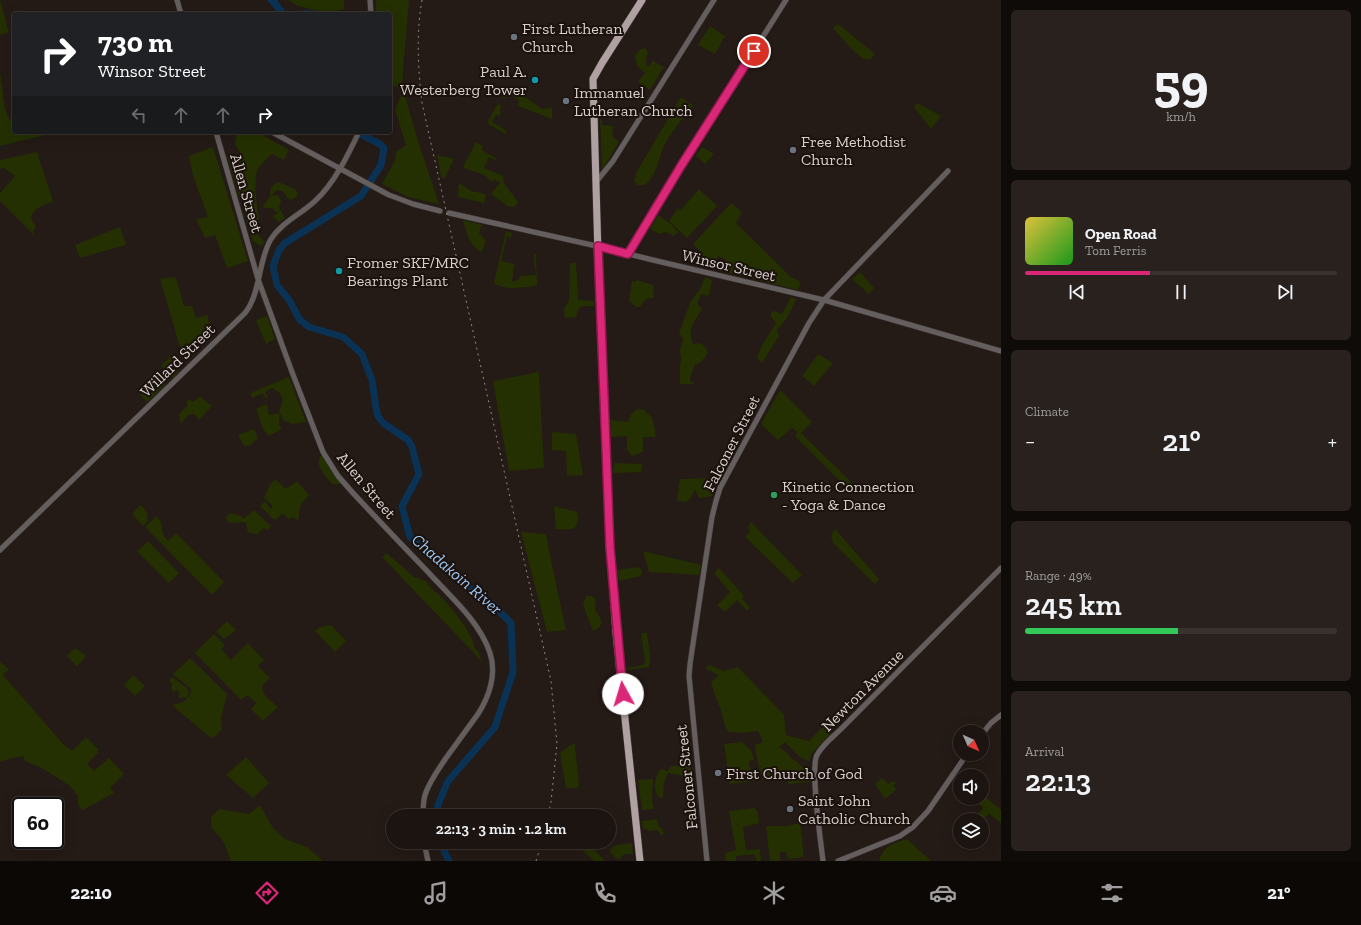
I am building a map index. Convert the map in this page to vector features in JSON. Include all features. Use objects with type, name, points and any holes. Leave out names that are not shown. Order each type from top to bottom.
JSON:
[{"type":"main road","points":[[640,861],[616,633],[610,548],[593,80],[602,63],[642,0]]},
{"type":"street","points":[[177,0],[180,12]]},
{"type":"street","points":[[370,0],[371,12]]},
{"type":"street","points":[[596,182],[614,161],[714,0]]},
{"type":"street","points":[[628,254],[681,166],[786,0]]},
{"type":"street","name":"Allen Street","points":[[217,134],[258,279],[292,372],[327,460],[338,476],[353,493],[448,593],[478,627],[485,639],[490,654],[492,661],[492,678],[488,695],[479,712],[441,765],[431,782],[425,796],[424,809]]},
{"type":"street","points":[[276,134],[389,195],[413,204],[440,211]]},
{"type":"street","name":"Willard Street","points":[[0,550],[245,313],[250,305],[266,251],[274,234],[316,200],[340,168],[358,134]]},
{"type":"street","name":"Falconer Street","points":[[707,861],[689,676],[712,517],[720,488],[805,330],[824,300],[948,171]]},
{"type":"street","name":"Winsor Street","points":[[449,213],[598,246],[824,300],[1001,350]]},
{"type":"street","name":"Newton Avenue","points":[[823,861],[815,784],[814,766],[816,756],[1001,568]]},
{"type":"street","points":[[989,725],[1001,715]]},
{"type":"street","points":[[838,861],[900,836],[913,827],[928,811],[962,761]]},
{"type":"street","points":[[425,849],[428,861]]},
{"type":"green space","points":[[0,0],[9,32],[0,35]]},
{"type":"green space","points":[[288,0],[344,0],[344,9],[331,12],[323,12],[298,6]]},
{"type":"green space","points":[[376,0],[409,0],[402,85],[417,138],[439,204],[408,197],[382,184],[395,160],[396,152],[406,145],[395,110],[402,90],[392,84],[392,12],[376,12]]},
{"type":"green space","points":[[838,24],[875,54],[871,59],[866,59],[857,54],[848,45],[833,28]]},
{"type":"green space","points":[[710,26],[725,36],[715,54],[698,45]]},
{"type":"green space","points":[[646,48],[648,53],[646,63],[648,67],[653,61],[664,67],[650,90],[638,82],[645,73],[637,66],[635,55],[641,49]]},
{"type":"green space","points":[[0,72],[5,109],[10,121],[12,122],[12,134],[49,134],[0,146]]},
{"type":"green space","points":[[506,88],[525,97],[542,109],[552,108],[552,119],[518,106],[519,100],[509,94],[505,99],[501,98]]},
{"type":"green space","points":[[681,97],[693,106],[678,124],[665,144],[653,176],[645,185],[637,185],[634,181],[636,173]]},
{"type":"green space","points":[[498,103],[501,106],[501,113],[499,116],[496,115],[492,122],[507,131],[505,134],[487,123]]},
{"type":"green space","points":[[917,103],[941,116],[931,129],[914,107]]},
{"type":"green space","points":[[600,119],[602,120],[602,125],[613,126],[612,135],[619,142],[602,170]]},
{"type":"green space","points":[[237,134],[261,134],[289,150],[284,160],[272,154],[260,165],[257,172],[255,185],[259,220],[254,222],[256,228],[254,231],[265,242],[261,246],[253,241],[243,208],[250,204],[250,200],[240,200],[228,159],[238,160],[243,157],[235,144]]},
{"type":"green space","points":[[476,142],[483,146],[483,151],[496,158],[495,160],[489,157],[484,168],[503,176],[504,183],[518,202],[514,207],[507,206],[491,194],[500,182],[495,180],[490,181],[482,174],[463,167]]},
{"type":"green space","points":[[213,147],[248,261],[227,268],[215,235],[205,238],[196,219],[208,217],[193,176],[189,156]]},
{"type":"green space","points":[[702,147],[714,154],[705,164],[696,156]]},
{"type":"green space","points":[[37,152],[53,201],[36,209],[31,216],[36,227],[33,232],[36,237],[0,201],[0,193],[15,176],[4,168],[0,169],[0,160]]},
{"type":"green space","points":[[437,155],[454,159],[444,179],[441,177]]},
{"type":"green space","points":[[279,182],[296,190],[298,194],[297,197],[290,200],[280,190],[277,190],[272,194],[274,196],[278,195],[281,201],[279,207],[285,218],[279,222],[272,216],[277,213],[272,208],[265,208],[263,206],[271,195],[270,192],[272,186]]},
{"type":"green space","points":[[459,183],[471,191],[486,195],[484,203],[458,197]]},
{"type":"green space","points":[[699,189],[717,206],[687,238],[669,221],[678,208],[680,211]]},
{"type":"green space","points":[[731,203],[742,212],[736,223],[791,277],[801,282],[798,290],[722,271],[725,259],[718,256],[715,269],[698,264],[703,254],[693,244]]},
{"type":"green space","points":[[658,215],[672,225],[678,232],[674,236],[666,232],[660,234],[650,229]]},
{"type":"green space","points":[[463,220],[482,225],[479,233],[486,241],[482,251],[480,252],[471,242]]},
{"type":"green space","points":[[120,227],[126,245],[80,258],[75,245]]},
{"type":"green space","points":[[506,231],[512,233],[511,238],[507,236],[501,261],[514,264],[512,282],[519,279],[520,276],[535,275],[537,272],[536,286],[509,288],[494,283]]},
{"type":"green space","points":[[534,254],[536,254],[537,271],[535,270]]},
{"type":"green space","points":[[570,263],[576,263],[578,300],[594,301],[594,306],[582,306],[578,310],[576,317],[565,318],[564,309],[569,301]]},
{"type":"green space","points":[[860,272],[874,288],[869,294],[852,279]]},
{"type":"green space","points":[[171,277],[176,278],[184,306],[192,306],[196,318],[208,315],[210,335],[184,361],[160,279]]},
{"type":"green space","points":[[705,277],[712,280],[709,296],[701,294],[697,304],[702,309],[692,326],[691,339],[693,344],[700,343],[706,348],[708,353],[701,362],[695,365],[690,377],[690,381],[694,384],[680,384],[680,350],[683,339],[679,333],[690,303],[701,287]]},
{"type":"green space","points":[[637,280],[653,285],[654,298],[646,299],[640,307],[637,307],[629,301],[632,281],[635,282]]},
{"type":"green space","points":[[791,297],[796,299],[786,319],[777,330],[779,336],[762,363],[757,358],[763,344],[776,323],[771,317],[771,312],[774,311],[782,314]]},
{"type":"green space","points":[[267,316],[275,339],[266,344],[256,320]]},
{"type":"green space","points":[[173,353],[178,372],[173,378],[161,366]]},
{"type":"green space","points":[[818,354],[833,363],[814,386],[802,376]]},
{"type":"green space","points":[[539,372],[544,468],[509,471],[493,381]]},
{"type":"green space","points":[[159,377],[166,384],[147,402],[140,395]]},
{"type":"green space","points":[[289,377],[306,422],[292,424],[283,420],[279,411],[283,400],[276,390],[271,388],[265,392],[268,397],[266,398],[262,393],[252,398],[250,393]]},
{"type":"green space","points":[[781,391],[812,422],[801,433],[855,486],[848,489],[796,437],[797,432],[792,428],[778,440],[761,424]]},
{"type":"green space","points":[[199,397],[212,406],[199,420],[194,414],[188,415],[181,424],[179,414],[188,405],[186,402],[189,399],[193,402]]},
{"type":"green space","points":[[267,404],[269,415],[280,413],[279,425],[282,429],[269,436],[263,429],[256,409]]},
{"type":"green space","points":[[639,409],[645,410],[645,412],[651,416],[654,422],[656,437],[643,437],[643,452],[632,456],[627,450],[627,436],[611,437],[610,420],[628,422],[632,414]]},
{"type":"green space","points":[[254,429],[258,438],[250,446],[244,446],[238,435]]},
{"type":"green space","points":[[552,432],[576,434],[583,475],[567,476],[566,451],[552,450]]},
{"type":"green space","points":[[322,454],[341,484],[332,484],[321,470],[319,462]]},
{"type":"green space","points":[[614,463],[642,464],[641,472],[614,473]]},
{"type":"green space","points":[[709,478],[712,488],[716,488],[712,496],[699,498],[695,489],[690,499],[686,502],[677,500],[680,479]]},
{"type":"green space","points":[[275,479],[286,489],[297,481],[309,495],[301,504],[298,520],[293,517],[289,519],[283,514],[274,520],[260,506],[265,501],[271,509],[273,506],[264,498],[269,486]]},
{"type":"green space","points":[[142,505],[148,515],[147,522],[143,526],[132,514]]},
{"type":"green space","points":[[554,506],[577,512],[578,523],[574,528],[556,529]]},
{"type":"green space","points":[[254,510],[271,526],[267,530],[264,528],[256,535],[254,533],[249,533],[245,522],[230,523],[226,519],[231,513],[241,516],[243,519]]},
{"type":"green space","points":[[156,516],[161,522],[163,534],[168,541],[176,533],[224,582],[212,595],[145,527]]},
{"type":"green space","points":[[751,522],[802,575],[793,583],[745,537],[750,531],[748,527]]},
{"type":"green space","points":[[835,529],[879,579],[875,584],[833,543],[831,536]]},
{"type":"green space","points":[[521,532],[546,534],[566,630],[547,632]]},
{"type":"green space","points":[[148,541],[179,573],[169,583],[137,551]]},
{"type":"green space","points":[[643,551],[701,565],[699,575],[649,572]]},
{"type":"green space","points":[[387,553],[414,577],[426,581],[449,606],[470,635],[475,649],[477,650],[483,663],[473,652],[474,650],[472,651],[382,557]]},
{"type":"green space","points":[[639,567],[642,571],[641,576],[619,581],[617,570]]},
{"type":"green space","points":[[719,568],[744,596],[742,598],[750,608],[747,611],[737,600],[725,612],[717,605],[730,592],[714,573]]},
{"type":"green space","points":[[586,596],[592,596],[596,600],[595,610],[602,621],[600,626],[593,631],[583,605]]},
{"type":"green space","points":[[227,621],[236,630],[226,638],[223,638],[216,632]]},
{"type":"green space","points":[[331,625],[346,641],[335,652],[315,631],[320,627]]},
{"type":"green space","points":[[641,633],[647,633],[650,654],[649,667],[627,670],[627,668],[643,665],[645,661]]},
{"type":"green space","points":[[214,634],[225,645],[221,649],[231,660],[248,643],[264,660],[258,666],[270,678],[263,685],[263,692],[267,698],[278,707],[263,721],[251,709],[256,703],[247,695],[241,700],[195,653]]},
{"type":"green space","points":[[75,648],[85,655],[84,659],[77,666],[67,656]]},
{"type":"green space","points":[[190,658],[227,694],[221,718],[222,729],[217,735],[211,738],[172,705],[183,702],[190,695],[191,689],[173,674]]},
{"type":"green space","points":[[0,662],[9,669],[3,675],[65,746],[72,751],[86,737],[99,750],[87,764],[94,771],[109,758],[124,774],[110,788],[114,793],[83,810],[79,806],[78,796],[70,786],[42,768],[25,761],[23,756],[0,762]]},
{"type":"green space","points":[[710,665],[724,671],[738,667],[784,715],[786,735],[809,741],[825,725],[832,732],[812,753],[809,761],[799,756],[785,742],[779,747],[810,774],[811,782],[789,785],[786,775],[762,780],[755,745],[763,742],[758,731],[743,733],[728,732],[711,682],[719,675],[706,669],[706,667]]},
{"type":"green space","points":[[133,675],[145,686],[135,696],[124,685]]},
{"type":"green space","points":[[172,677],[187,688],[189,693],[187,697],[180,698],[178,696],[180,693],[177,690],[174,692],[171,688],[172,684],[169,680]]},
{"type":"green space","points":[[742,742],[751,750],[754,760],[749,761],[750,768],[753,774],[760,780],[730,784],[724,744]]},
{"type":"green space","points":[[575,744],[579,785],[577,788],[566,788],[560,753],[570,745]]},
{"type":"green space","points":[[246,757],[269,783],[253,798],[226,775]]},
{"type":"green space","points":[[671,766],[690,766],[691,777],[668,773],[664,783],[663,797],[660,798],[657,795],[655,788],[657,776],[660,769],[668,772]]},
{"type":"green space","points":[[882,778],[889,784],[893,781],[896,783],[893,786],[897,789],[885,799],[875,784]]},
{"type":"green space","points":[[653,779],[652,799],[654,809],[642,810],[638,780]]},
{"type":"green space","points":[[989,800],[1001,810],[1001,823],[989,813],[979,813],[983,808],[980,805],[989,805]]},
{"type":"green space","points":[[260,805],[273,828],[285,839],[307,847],[323,861],[230,861],[223,841],[211,827],[211,817],[219,809],[249,814]]},
{"type":"green space","points":[[755,808],[758,812],[759,823],[743,827],[746,850],[760,849],[761,861],[757,861],[754,854],[736,856],[736,861],[726,861],[725,853],[736,850],[729,811]]},
{"type":"green space","points":[[657,819],[659,827],[662,828],[664,833],[662,835],[657,830],[648,831],[643,829],[642,821]]},
{"type":"green space","points":[[800,823],[804,857],[788,859],[786,852],[780,852],[780,861],[770,861],[766,826],[787,826]]},
{"type":"green space","points":[[907,839],[931,861],[879,861],[886,848]]},
{"type":"green space","points":[[632,843],[633,854],[624,854],[618,860],[610,852],[611,849],[616,849],[616,845]]},
{"type":"green space","points":[[581,849],[594,849],[605,861],[594,861]]},
{"type":"water","points":[[267,0],[277,0],[286,12],[277,12]]},
{"type":"water","points":[[310,10],[320,12],[286,12]]},
{"type":"waterway","name":"Chadakoin River","points":[[360,134],[380,144],[384,148],[381,165],[361,196],[285,243],[279,250],[273,266],[277,285],[289,300],[300,320],[309,327],[343,337],[362,354],[372,380],[378,416],[383,423],[408,440],[412,447],[419,474],[402,506],[410,537],[455,577],[492,604],[511,623],[513,672],[495,727],[448,781],[438,809]]},
{"type":"waterway","name":"Chadakoin River","points":[[443,849],[449,861]]},
{"type":"railway","points":[[422,0],[418,52],[422,103],[551,681],[557,744],[550,809]]},
{"type":"railway","points":[[536,861],[540,849]]},
{"type":"place","name":"First Lutheran Church","points":[[514,37]]},
{"type":"place","name":"Paul A. Westerberg Tower","points":[[535,80]]},
{"type":"place","name":"Immanuel Lutheran Church","points":[[566,101]]},
{"type":"place","name":"Free Methodist Church","points":[[793,150]]},
{"type":"place","name":"Fromer SKF/MRC Bearings Plant","points":[[339,271]]},
{"type":"place","name":"Kinetic Connection - Yoga & Dance","points":[[774,495]]},
{"type":"place","name":"First Church of God","points":[[718,773]]},
{"type":"place","name":"Saint John Catholic Church","points":[[790,809]]},
{"type":"route","points":[[623,694],[616,633],[610,548],[598,246],[628,254],[629,250],[681,166],[754,51]]}]
